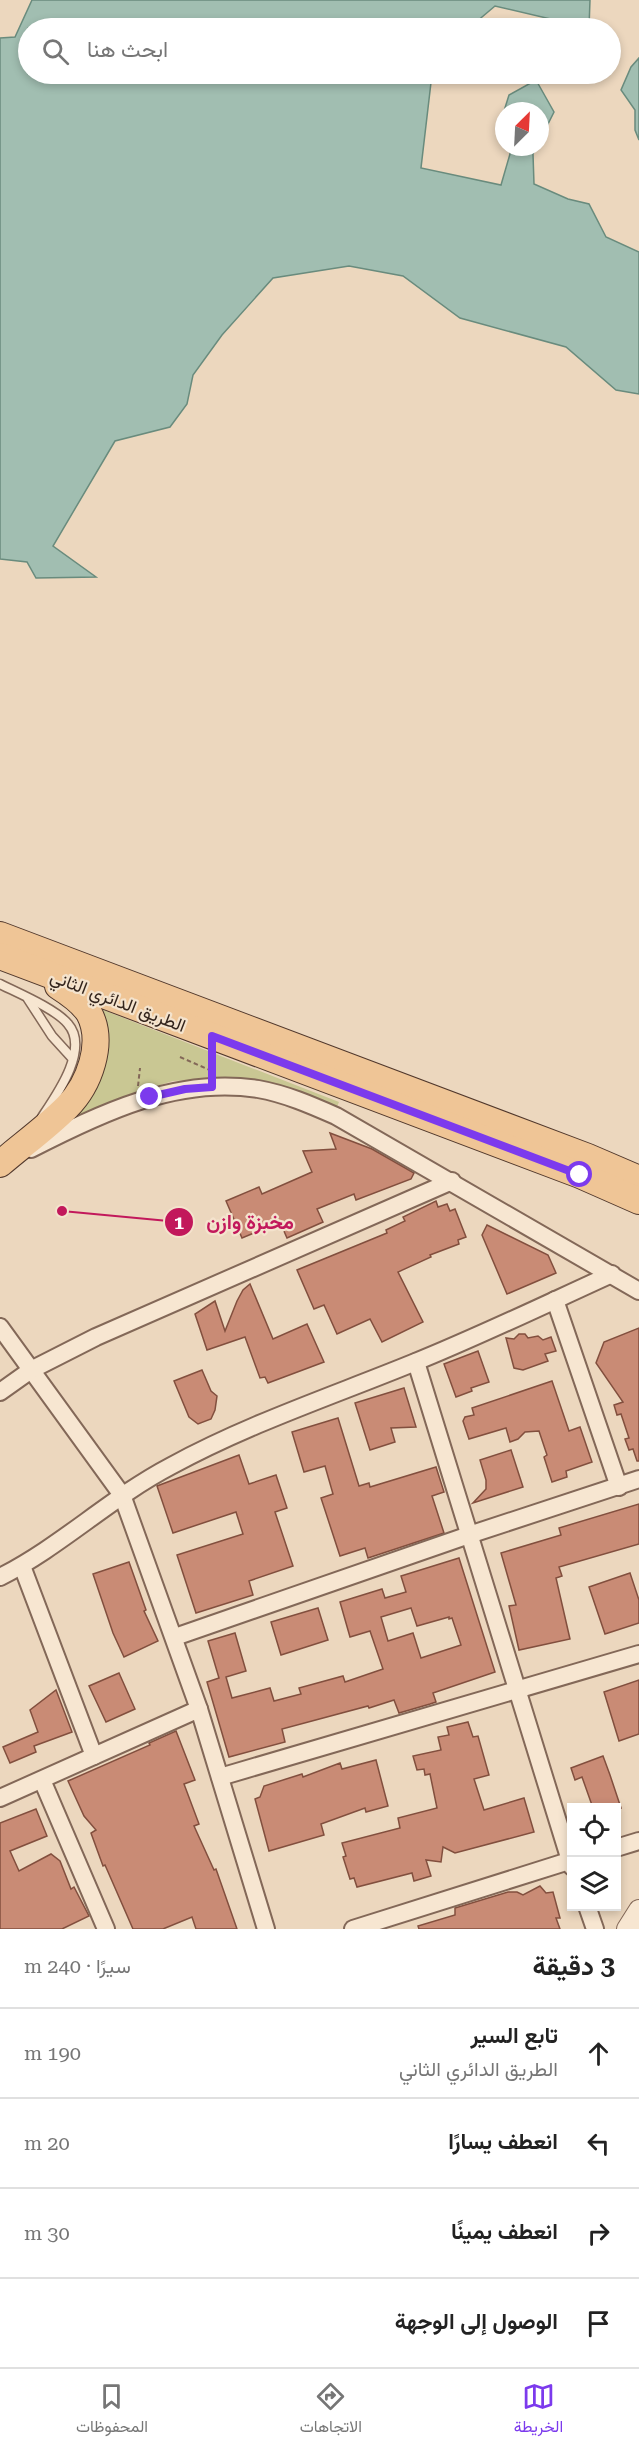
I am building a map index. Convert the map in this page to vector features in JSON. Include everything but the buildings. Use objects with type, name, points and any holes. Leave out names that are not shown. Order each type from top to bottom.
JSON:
[{"type":"main road","name":"الطريق الدائري الثاني","points":[[5,955],[212,1036],[282,1052],[639,1201]]},
{"type":"main road","name":"الطريق الدائري الثاني","points":[[5,955],[588,1157],[639,1179]]},
{"type":"main road","points":[[0,1164],[68,1106],[82,1087],[90,1069],[95,1039],[91,1019],[82,1005],[68,992],[5,955]]},
{"type":"street","points":[[0,1164],[68,1130],[150,1097],[185,1089],[212,1079],[297,1099],[336,1116],[639,1291]]},
{"type":"street","points":[[0,1392],[31,1370],[96,1337],[452,1181]]},
{"type":"street","points":[[0,1577],[22,1566],[122,1495],[170,1466],[416,1362],[612,1274]]},
{"type":"street","points":[[555,1300],[619,1487]]},
{"type":"street","points":[[0,1327],[122,1495],[200,1709],[266,1929]]},
{"type":"street","points":[[416,1362],[569,1857]]},
{"type":"street","points":[[175,1637],[639,1479]]},
{"type":"street","points":[[22,1566],[94,1756]]},
{"type":"street","points":[[220,1777],[639,1654]]},
{"type":"street","points":[[2,1794],[42,1780],[200,1709]]},
{"type":"street","points":[[42,1780],[106,1929]]},
{"type":"street","points":[[621,1846],[639,1841]]},
{"type":"street","points":[[354,1929],[567,1864]]},
{"type":"street","points":[[627,1929],[639,1910]]},
{"type":"street","points":[[589,1911],[595,1929]]},
{"type":"lane","points":[[0,984],[68,1023],[74,1033],[70,1073],[26,1140]]},
{"type":"lane","points":[[27,998],[52,1036],[72,1058]]},
{"type":"path","points":[[212,1036],[212,1079]]},
{"type":"path","points":[[180,1057],[212,1079]]},
{"type":"shaded area","points":[[32,0],[590,0],[589,18],[546,18],[495,6],[481,18],[24,18]]},
{"type":"shaded area","points":[[18,30],[18,84],[431,84],[421,168],[501,185],[509,156],[533,156],[534,184],[568,199],[589,204],[606,237],[639,252],[639,394],[616,390],[566,347],[460,318],[403,276],[349,266],[273,278],[222,335],[193,375],[187,404],[170,427],[115,441],[53,546],[96,577],[36,578],[27,562],[0,559],[0,38],[15,37]]},
{"type":"shaded area","points":[[639,58],[639,140],[635,130],[635,110],[621,90],[631,67]]},
{"type":"shaded area","points":[[529,84],[538,84],[548,102],[507,102],[509,95]]},
{"type":"shaded area","points":[[549,103],[554,112],[549,122]]},
{"type":"shaded area","points":[[98,1008],[339,1102],[336,1109],[266,1084],[211,1079],[173,1081],[137,1092],[69,1124]]},
{"type":"place","name":"مخبزة وازن","points":[[62,1211]]},
{"type":"route","points":[[150,1097],[185,1089],[212,1087],[212,1036],[580,1175]]}]
